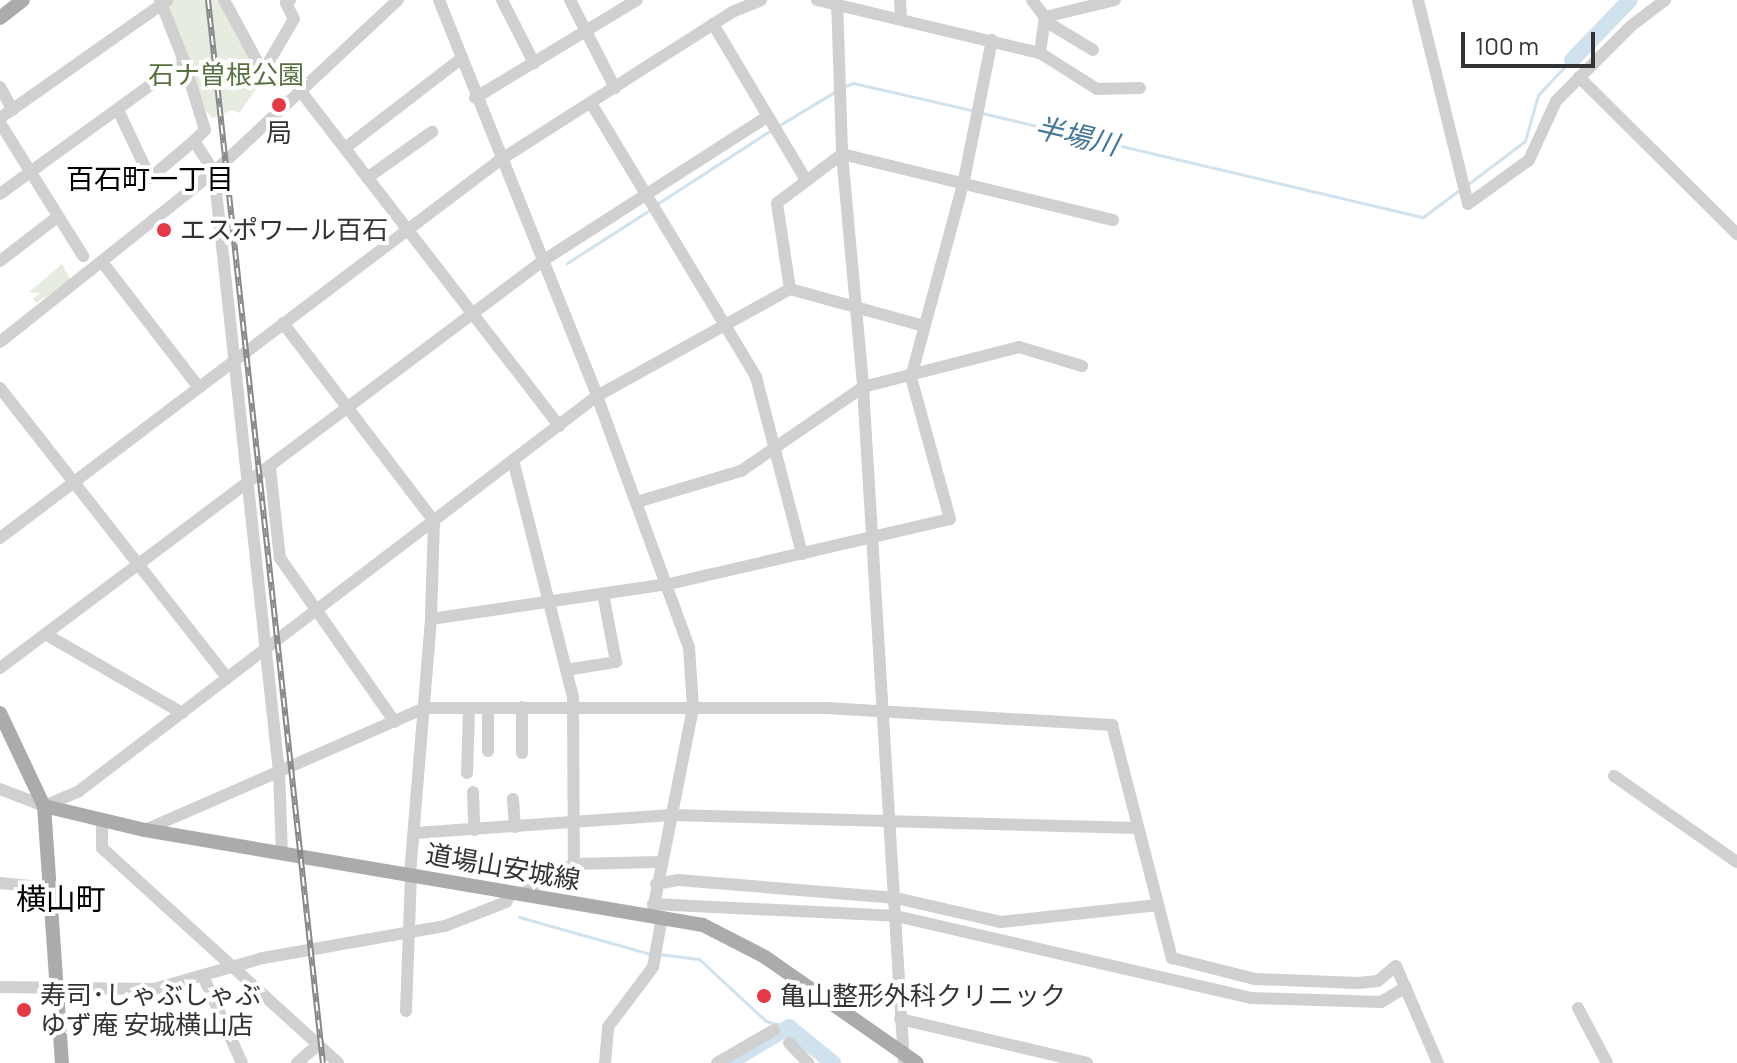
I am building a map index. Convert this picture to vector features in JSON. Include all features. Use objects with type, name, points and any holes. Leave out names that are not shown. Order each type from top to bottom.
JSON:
[{"type":"main road","points":[[0,18],[23,0]]},
{"type":"main road","points":[[0,713],[44,806],[62,1063]]},
{"type":"main road","name":"道場山安城線","points":[[44,806],[145,830],[515,894],[655,913],[724,933],[904,1058],[917,1063]]},
{"type":"street","points":[[224,0],[263,72],[294,19],[287,1]]},
{"type":"street","points":[[0,342],[214,172],[398,0]]},
{"type":"street","points":[[439,0],[475,98],[544,260],[597,396],[669,584],[689,647],[693,708],[659,862],[655,913],[657,954],[608,1027],[605,1063]]},
{"type":"street","points":[[502,0],[534,63]]},
{"type":"street","points":[[570,0],[615,88]]},
{"type":"street","points":[[475,98],[637,0]]},
{"type":"street","points":[[0,538],[500,160],[713,24],[728,6],[761,0]]},
{"type":"street","points":[[817,0],[838,2],[1040,53],[1097,89],[1140,88]]},
{"type":"street","points":[[900,0],[901,18]]},
{"type":"street","points":[[1032,0],[1045,19],[1093,50]]},
{"type":"street","points":[[1045,19],[1115,0]]},
{"type":"street","points":[[1418,0],[1468,204],[1529,160],[1556,101],[1665,0]]},
{"type":"street","points":[[83,256],[28,176],[0,120],[163,2],[205,130],[150,178],[119,112]]},
{"type":"street","points":[[838,2],[842,154],[863,387],[904,1058]]},
{"type":"street","points":[[1040,53],[1045,19]]},
{"type":"street","points":[[713,24],[806,180]]},
{"type":"street","points":[[431,619],[669,584],[950,519],[911,377],[964,180],[992,40]]},
{"type":"street","points":[[345,148],[462,58]]},
{"type":"street","points":[[0,194],[119,112],[184,61]]},
{"type":"street","points":[[1579,77],[1737,234]]},
{"type":"street","points":[[0,87],[13,110]]},
{"type":"street","points":[[302,93],[469,316],[559,426]]},
{"type":"street","points":[[591,103],[756,377],[802,554]]},
{"type":"street","points":[[0,668],[139,568],[544,260],[648,198],[767,117]]},
{"type":"street","points":[[367,178],[432,132]]},
{"type":"street","points":[[194,141],[214,172],[263,650],[279,772],[282,853]]},
{"type":"street","points":[[790,289],[777,203],[842,154],[964,180],[1113,220]]},
{"type":"street","points":[[0,261],[56,218]]},
{"type":"street","points":[[102,262],[198,386]]},
{"type":"street","points":[[0,789],[44,806],[79,791],[597,396],[790,289],[924,326]]},
{"type":"street","points":[[283,323],[434,521],[431,619],[406,932],[406,1011]]},
{"type":"street","points":[[637,502],[741,471],[863,387],[1019,347],[1082,366]]},
{"type":"street","points":[[0,388],[227,678]]},
{"type":"street","points":[[513,460],[574,708],[574,864]]},
{"type":"street","points":[[270,468],[280,558],[395,722]]},
{"type":"street","points":[[566,670],[616,662],[603,594]]},
{"type":"street","points":[[47,635],[182,713]]},
{"type":"street","points":[[522,707],[522,753]]},
{"type":"street","points":[[145,830],[424,708],[882,710],[1112,725],[1172,958],[1178,962],[1255,979],[1358,983],[1378,981],[1396,966],[1438,1063]]},
{"type":"street","points":[[467,773],[469,708]]},
{"type":"street","points":[[488,708],[488,751]]},
{"type":"street","points":[[1614,776],[1737,862]]},
{"type":"street","points":[[473,792],[474,830]]},
{"type":"street","points":[[513,799],[515,827]]},
{"type":"street","points":[[415,833],[671,815],[1138,828]]},
{"type":"street","points":[[102,820],[102,848],[238,967],[338,1063]]},
{"type":"street","points":[[0,987],[154,989],[319,946],[462,921],[506,902],[515,894],[574,864],[659,862]]},
{"type":"street","points":[[656,884],[678,880],[896,898],[1001,922],[1158,905]]},
{"type":"street","points":[[0,883],[51,888]]},
{"type":"street","points":[[655,913],[896,916],[1251,998],[1381,1002],[1406,987]]},
{"type":"street","points":[[203,976],[242,1063]]},
{"type":"street","points":[[1578,1008],[1607,1063]]},
{"type":"street","points":[[900,1019],[1087,1063]]},
{"type":"street","points":[[717,1063],[774,1030]]},
{"type":"street","points":[[789,1043],[808,1063]]},
{"type":"street","points":[[297,1063],[318,1045]]},
{"type":"green space","name":"石ナ曽根公園","points":[[175,0],[220,0],[264,78],[239,113],[232,110],[212,118],[202,106],[168,8]]},
{"type":"green space","points":[[62,264],[71,281],[36,303],[33,299],[40,293],[29,292]]},
{"type":"waterway","name":"半場川","points":[[1572,60],[1630,0]]},
{"type":"waterway","name":"半場川","points":[[1468,184],[1525,141],[1538,95],[1564,67]]},
{"type":"waterway","name":"半場川","points":[[843,87],[853,83],[975,111]]},
{"type":"waterway","name":"半場川","points":[[778,126],[836,91]]},
{"type":"waterway","name":"半場川","points":[[982,113],[1423,217],[1462,188]]},
{"type":"waterway","name":"半場川","points":[[657,204],[771,130]]},
{"type":"waterway","name":"半場川","points":[[567,263],[651,209]]},
{"type":"waterway","points":[[519,917],[651,954]]},
{"type":"waterway","points":[[659,954],[699,959],[766,1021],[789,1027]]},
{"type":"waterway","points":[[728,1063],[789,1027],[833,1063]]},
{"type":"railway","points":[[208,0],[323,1063]]},
{"type":"place","name":"局","points":[[279,105]]},
{"type":"place","name":"エスポワール百石","points":[[164,230]]},
{"type":"place","name":"亀山整形外科クリニック","points":[[764,996]]},
{"type":"place","name":"寿司･しゃぶしゃぶ ゆず庵 安城横山店","points":[[24,1010]]},
{"type":"district","name":"百石町一丁目","points":[[150,178]]},
{"type":"district","name":"横山町","points":[[61,899]]}]
